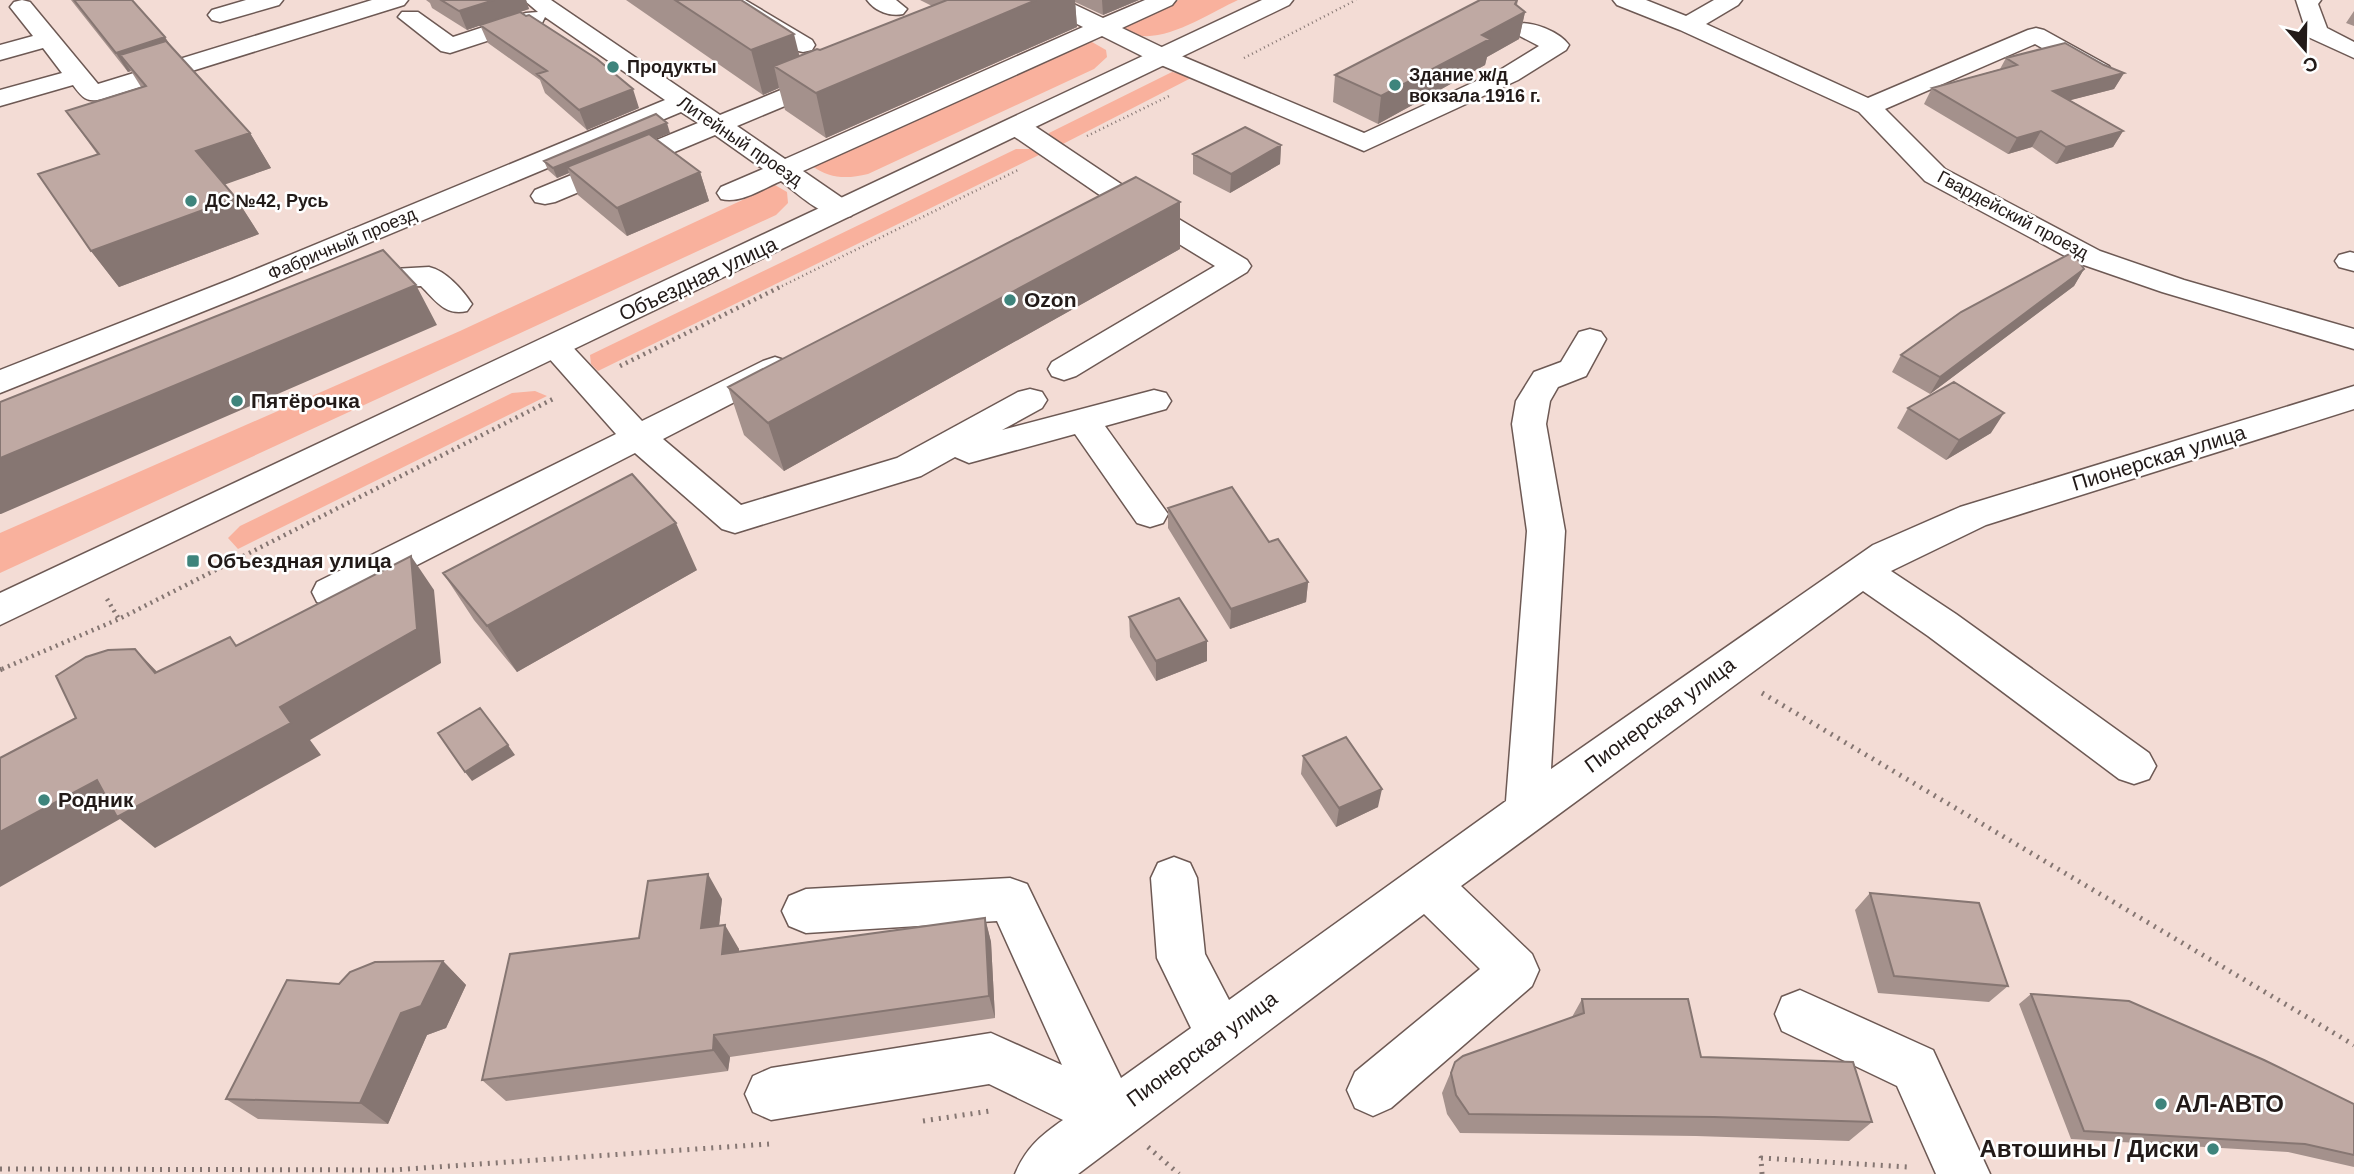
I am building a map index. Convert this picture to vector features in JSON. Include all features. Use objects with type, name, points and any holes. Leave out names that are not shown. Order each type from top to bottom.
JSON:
[{"type":"street","points":[[11,10],[47,0]]},
{"type":"street","points":[[220,15],[273,0],[306,28]]},
{"type":"street","points":[[729,0],[803,45]]},
{"type":"street","points":[[1047,0],[1163,57],[1364,143],[1509,75],[1556,45],[1524,29]]},
{"type":"street","points":[[731,193],[1164,0]]},
{"type":"street","name":"Объездная улица","points":[[0,610],[1281,0]]},
{"type":"street","name":"Гвардейский проезд","points":[[1625,0],[1688,25],[1868,107],[1935,175],[2089,257],[2173,286],[2354,339]]},
{"type":"street","points":[[1688,25],[1730,0]]},
{"type":"street","points":[[2309,0],[2306,2],[2316,32],[2354,51]]},
{"type":"street","points":[[11,10],[48,39],[93,94],[306,28],[403,9],[450,46],[544,6]]},
{"type":"street","name":"Литейный проезд","points":[[544,6],[841,210]]},
{"type":"street","points":[[1868,107],[2036,35],[2105,74]]},
{"type":"street","points":[[0,53],[48,39]]},
{"type":"street","points":[[545,196],[687,149],[718,125],[858,67]]},
{"type":"street","points":[[0,99],[78,76]]},
{"type":"street","name":"Фабричный проезд","points":[[0,382],[243,285],[683,102]]},
{"type":"street","points":[[1018,127],[1117,194],[1236,266],[1064,369]]},
{"type":"street","points":[[1080,213],[1117,194]]},
{"type":"street","points":[[243,285],[429,276],[456,304]]},
{"type":"street","points":[[329,299],[379,279]]},
{"type":"street","points":[[1527,811],[1545,531],[1529,424],[1533,401],[1546,380],[1574,369],[1590,339]]},
{"type":"street","points":[[555,347],[638,437],[734,520],[909,467],[1154,401]]},
{"type":"street","points":[[331,592],[797,356]]},
{"type":"street","name":"Пионерская улица","points":[[1042,1174],[1052,1160],[1527,811],[1886,555],[1973,516],[2354,397]]},
{"type":"street","points":[[909,467],[1031,400]]},
{"type":"street","points":[[1083,420],[1150,514]]},
{"type":"street","points":[[644,490],[678,471]]},
{"type":"street","points":[[1863,572],[1942,625],[2134,766]]},
{"type":"street","points":[[1174,878],[1181,958],[1221,1036]]},
{"type":"street","points":[[1373,1090],[1515,970],[1427,885]]},
{"type":"street","points":[[806,911],[1010,899],[1112,1116]]},
{"type":"street","points":[[1800,1014],[1916,1068],[1962,1172]]},
{"type":"street","points":[[771,1094],[990,1058],[1112,1116]]},
{"type":"path","points":[[0,670],[119,619],[587,382],[1208,76],[1356,0]]},
{"type":"path","points":[[1724,669],[2354,1045]]},
{"type":"path","points":[[919,1122],[999,1110]]},
{"type":"path","points":[[0,1169],[393,1170],[745,1148],[772,1144]]},
{"type":"path","points":[[1762,1174],[1761,1158],[1962,1172]]},
{"type":"shaded area","points":[[1179,0],[1238,0],[1195,22],[1162,34],[1132,34],[1120,26]]},
{"type":"shaded area","points":[[1086,42],[1092,42],[1106,50],[1107,57],[1094,69],[868,174],[839,177],[812,166]]},
{"type":"shaded area","points":[[1172,72],[1193,77],[1059,146],[1048,138],[1049,133]]},
{"type":"shaded area","points":[[1016,149],[1031,149],[1043,153],[598,371],[591,364],[590,355]]},
{"type":"shaded area","points":[[775,185],[787,192],[788,203],[776,215],[0,573],[0,533],[460,331]]},
{"type":"shaded area","points":[[535,391],[547,396],[238,549],[228,538],[240,526],[512,393]]},
{"type":"building","points":[[74,0],[132,0],[165,37],[116,53]]},
{"type":"building","points":[[441,0],[494,0],[459,11]]},
{"type":"building","points":[[675,0],[741,0],[794,34],[751,50]]},
{"type":"building","points":[[947,0],[1036,0],[816,93],[774,66],[820,50]]},
{"type":"building","points":[[1480,0],[1517,0],[1515,4],[1525,12],[1482,35],[1490,39],[1381,96],[1335,75]]},
{"type":"building","points":[[520,12],[529,15],[597,59],[633,89],[579,110],[537,74],[547,71],[480,25]]},
{"type":"building","points":[[166,41],[250,133],[196,151],[236,198],[91,251],[38,174],[99,154],[66,111],[146,86],[120,55]]},
{"type":"building","points":[[2065,43],[2124,73],[2053,91],[2123,131],[2066,147],[2041,131],[2017,138],[1932,88],[2017,65],[2006,58]]},
{"type":"building","points":[[656,114],[667,123],[553,168],[544,161]]},
{"type":"building","points":[[1245,127],[1281,145],[1231,174],[1193,154]]},
{"type":"building","points":[[649,134],[700,172],[617,208],[567,167]]},
{"type":"building","points":[[1136,177],[1180,202],[768,423],[728,387]]},
{"type":"building","points":[[383,250],[416,285],[0,458],[0,402]]},
{"type":"building","points":[[2073,252],[2084,269],[1940,377],[1901,355],[1961,312]]},
{"type":"building","points":[[1954,382],[2004,413],[1959,440],[1908,408]]},
{"type":"building","points":[[632,474],[676,523],[487,626],[443,573]]},
{"type":"building","points":[[1232,487],[1269,542],[1278,539],[1308,582],[1231,609],[1168,508]]},
{"type":"building","points":[[411,556],[417,629],[280,707],[291,723],[117,817],[97,780],[0,832],[0,758],[76,718],[56,676],[86,657],[108,650],[135,649],[155,673],[230,637],[236,646]]},
{"type":"building","points":[[1179,598],[1207,641],[1156,661],[1129,617]]},
{"type":"building","points":[[480,708],[508,745],[465,772],[438,733]]},
{"type":"building","points":[[1346,737],[1382,789],[1339,808],[1303,756]]},
{"type":"building","points":[[708,874],[701,928],[725,925],[722,954],[985,918],[989,996],[714,1035],[713,1050],[482,1080],[510,954],[639,938],[648,881]]},
{"type":"building","points":[[1870,893],[1979,903],[2008,986],[1894,976]]},
{"type":"building","points":[[443,961],[421,1006],[401,1013],[360,1103],[226,1099],[287,980],[339,984],[350,972],[375,962]]},
{"type":"building","name":"АЛ-АВТО","points":[[2031,994],[2129,1001],[2264,1060],[2354,1104],[2354,1155],[2305,1144],[2084,1131]]},
{"type":"building","points":[[1582,999],[1688,999],[1701,1057],[1853,1062],[1872,1122],[1469,1114],[1456,1095],[1451,1073],[1455,1062],[1463,1056],[1584,1013]]},
{"type":"place","name":"Продукты","points":[[613,67]]},
{"type":"place","name":"Здание ж/д вокзала 1916 г.","points":[[1395,85]]},
{"type":"place","name":"ДС №42, Русь","points":[[191,201]]},
{"type":"place","name":"Ozon","points":[[1010,300]]},
{"type":"place","name":"Пятёрочка","points":[[237,401]]},
{"type":"place","name":"Объездная улица","points":[[193,561]]},
{"type":"place","name":"Родник","points":[[44,800]]},
{"type":"place","name":"АЛ-АВТО","points":[[2161,1104]]},
{"type":"place","name":"Автошины / Диски","points":[[2213,1149]]}]
